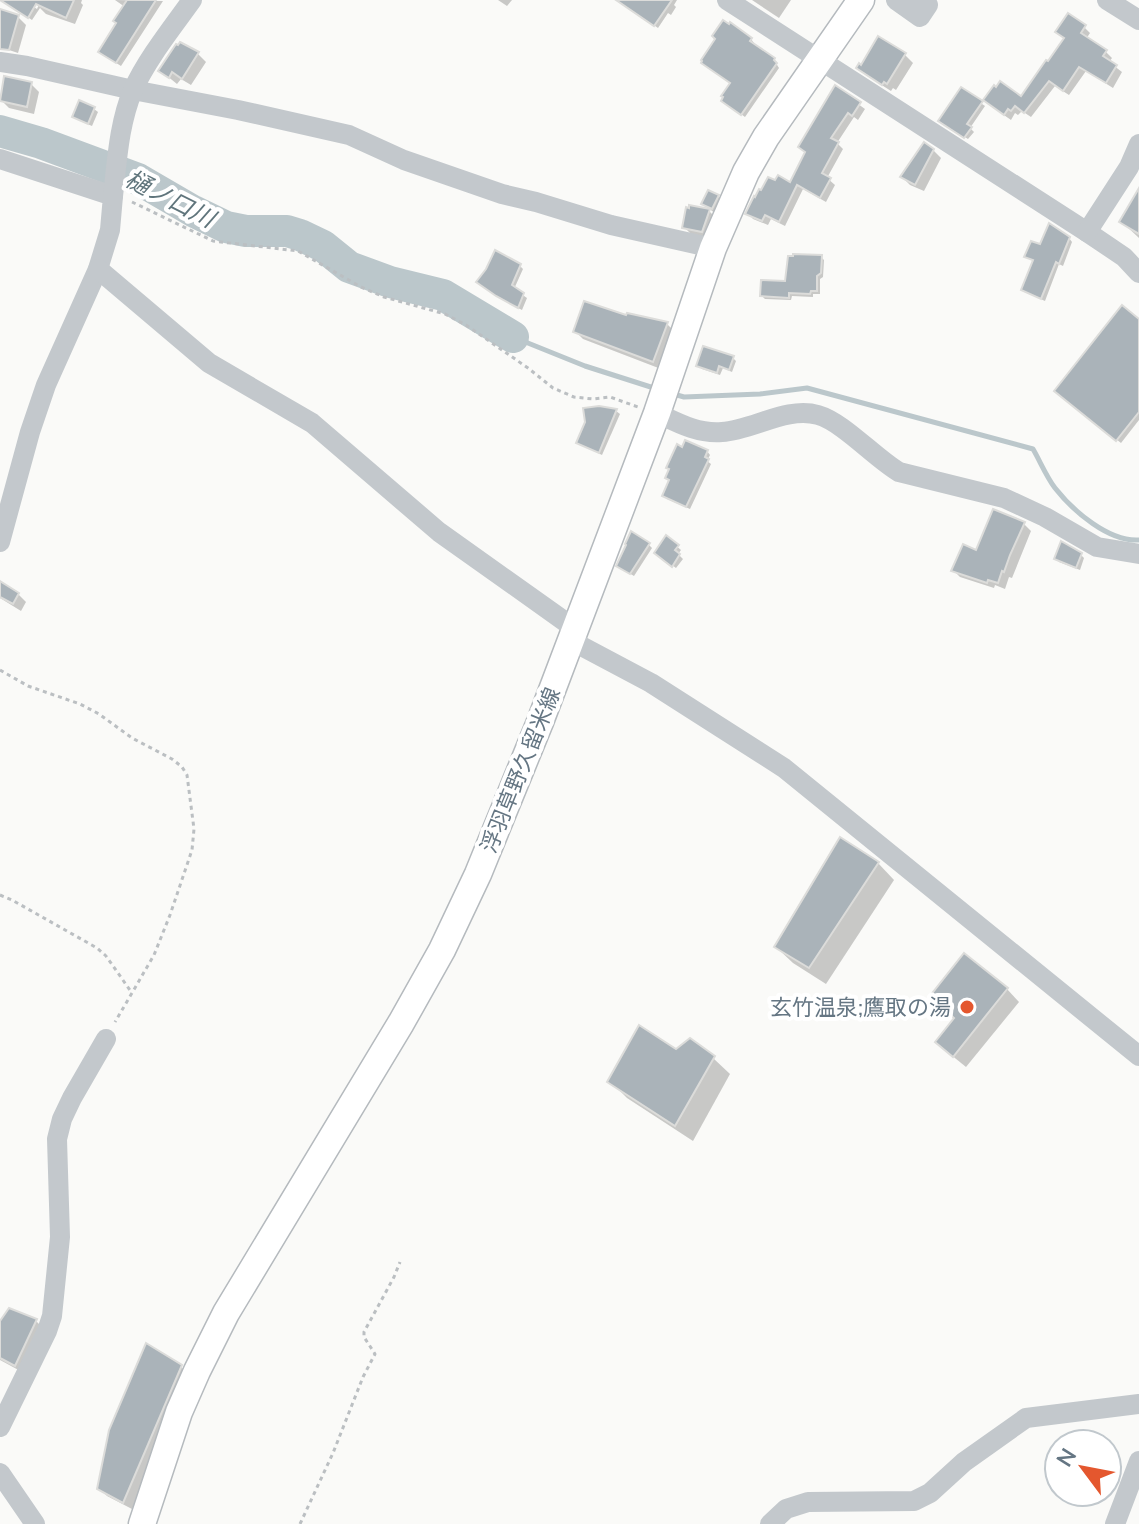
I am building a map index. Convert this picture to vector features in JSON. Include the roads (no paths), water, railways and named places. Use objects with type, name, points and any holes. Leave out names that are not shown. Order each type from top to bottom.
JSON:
[{"type":"main road","name":"浮羽草野久留米線","points":[[142,1524],[179,1412],[226,1313],[369,1078],[442,950],[478,874],[658,410],[713,248],[740,185],[766,137],[861,0]]},
{"type":"street","points":[[0,542],[46,385],[98,269],[110,230],[118,153],[133,90],[192,0]]},
{"type":"street","points":[[727,0],[1087,232],[1124,257],[1139,272]]},
{"type":"street","points":[[896,0],[920,17],[928,5],[920,0]]},
{"type":"street","points":[[1107,0],[1139,20]]},
{"type":"street","points":[[0,62],[349,135],[404,160],[502,194],[611,225],[713,248]]},
{"type":"street","points":[[1087,232],[1129,167],[1139,144]]},
{"type":"street","points":[[0,159],[113,191]]},
{"type":"street","points":[[98,269],[209,363],[312,423],[439,532],[572,634],[784,768],[1139,1056]]},
{"type":"street","points":[[658,410],[689,428],[704,432],[724,432],[795,414],[822,416],[899,472],[1004,498],[1097,547],[1139,554]]},
{"type":"street","points":[[0,1427],[52,1316],[60,1237],[57,1139],[62,1119],[106,1039]]},
{"type":"street","points":[[770,1524],[786,1509],[808,1502],[914,1501],[930,1493],[964,1462],[1026,1418],[1139,1404]]},
{"type":"street","points":[[1115,1524],[1139,1461]]},
{"type":"street","points":[[0,1473],[35,1524]]},
{"type":"waterway","name":"樋ノ口川","points":[[0,131],[138,179],[226,227],[246,231],[287,231],[300,235],[323,246],[349,267],[390,282],[443,295],[513,337]]},
{"type":"waterway","points":[[513,337],[585,366],[657,389]]},
{"type":"waterway","points":[[670,393],[684,397],[760,394],[807,388],[1033,449],[1055,488],[1082,515],[1116,536],[1139,540]]},
{"type":"place","name":"玄竹温泉;鷹取の湯","points":[[967,1007]]}]
